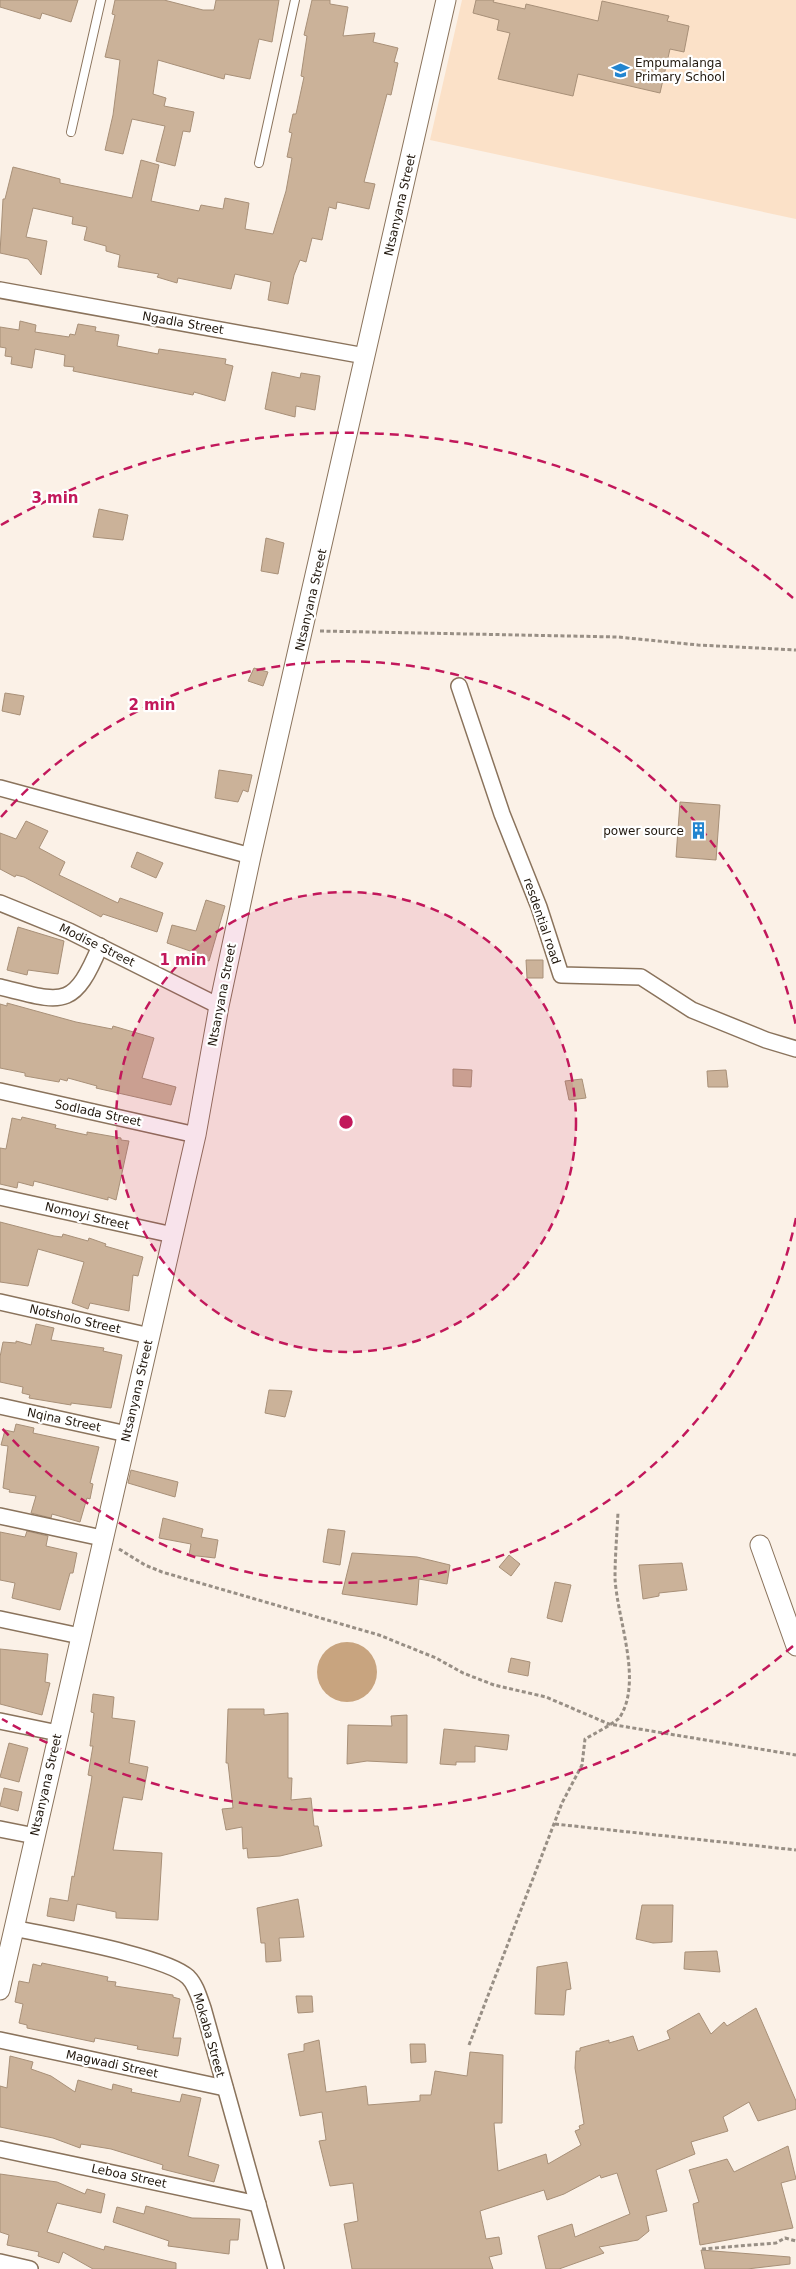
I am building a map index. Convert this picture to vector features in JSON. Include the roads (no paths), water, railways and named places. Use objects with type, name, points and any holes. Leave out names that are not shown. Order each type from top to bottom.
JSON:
[{"type":"street","name":"Ntsanyana Street","points":[[0,1990],[9,1934],[35,1836],[196,1135],[219,1006],[445,0]]},
{"type":"street","name":"Ngadla Street","points":[[0,290],[366,356]]},
{"type":"street","name":"resdential road","points":[[459,686],[502,814],[539,907],[561,975],[641,977],[692,1010],[766,1040],[796,1049]]},
{"type":"street","points":[[0,788],[252,856]]},
{"type":"street","name":"Modise Street","points":[[0,902],[100,946],[219,1006]]},
{"type":"street","points":[[0,987],[47,998],[67,996],[80,987],[90,971],[100,946]]},
{"type":"street","name":"Sodlada Street","points":[[0,1092],[196,1135]]},
{"type":"street","name":"Nomoyi Street","points":[[0,1196],[173,1236]]},
{"type":"street","name":"Notsholo Street","points":[[0,1302],[150,1336]]},
{"type":"street","name":"Nqina Street","points":[[0,1406],[128,1434]]},
{"type":"street","points":[[0,1516],[102,1538]]},
{"type":"street","points":[[760,1545],[796,1646]]},
{"type":"street","points":[[0,1619],[80,1636]]},
{"type":"street","points":[[0,1721],[58,1732]]},
{"type":"street","points":[[0,1829],[35,1836]]},
{"type":"street","name":"Mokaba Street","points":[[9,1934],[161,1962],[188,1977],[197,1990],[203,2008],[276,2269]]},
{"type":"street","name":"Magwadi Street","points":[[0,2040],[225,2088]]},
{"type":"street","name":"Leboa Street","points":[[0,2149],[258,2204]]},
{"type":"street","points":[[0,2262],[30,2269]]},
{"type":"lane","points":[[71,132],[100,0]]},
{"type":"lane","points":[[259,163],[295,0]]},
{"type":"place","name":"Empumalanga Primary School","points":[[621,70]]},
{"type":"place","name":"power source","points":[[698,831]]}]
